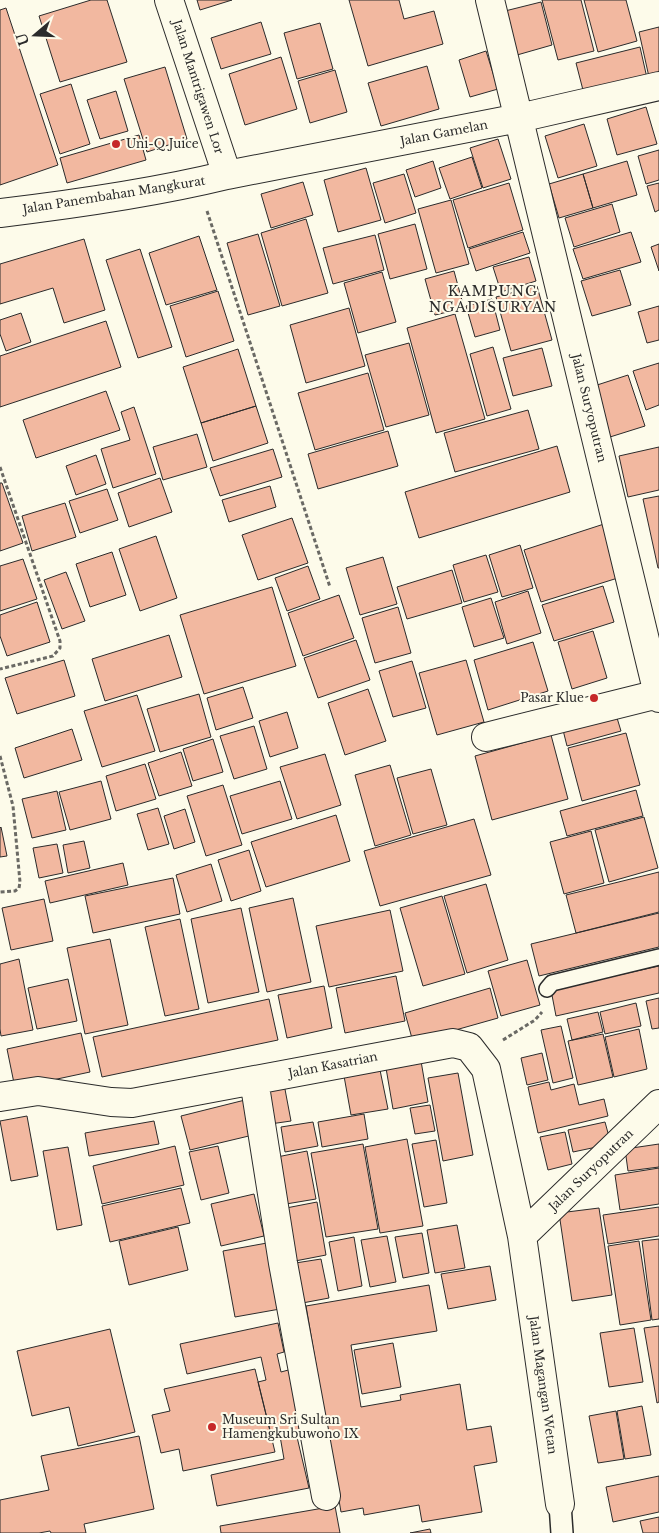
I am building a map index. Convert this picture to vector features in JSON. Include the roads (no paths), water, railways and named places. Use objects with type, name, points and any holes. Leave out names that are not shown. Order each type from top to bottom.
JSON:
[{"type":"street","name":"Jalan Mantrigawen Lor","points":[[169,0],[227,175]]},
{"type":"street","name":"Jalan Suryoputran","points":[[490,0],[659,696]]},
{"type":"street","name":"Jalan Gamelan","points":[[227,175],[519,118],[659,86]]},
{"type":"street","name":"Jalan Panembahan Mangkurat","points":[[0,213],[51,207],[198,182],[227,175]]},
{"type":"street","points":[[486,737],[659,696]]},
{"type":"street","name":"Jalan Kasatrian","points":[[0,1097],[38,1092],[132,1103],[453,1043],[470,1047],[486,1068],[522,1236]]},
{"type":"street","points":[[254,1080],[283,1263],[326,1496]]},
{"type":"street","name":"Jalan Suryoputran","points":[[522,1236],[659,1104]]},
{"type":"street","name":"Jalan Magangan Wetan","points":[[522,1236],[560,1504],[562,1533]]},
{"type":"lane","points":[[547,989],[552,982],[659,957]]},
{"type":"place","name":"Uni-Q Juice","points":[[116,144]]},
{"type":"place","name":"Pasar Klue","points":[[594,698]]},
{"type":"place","name":"Museum Sri Sultan Hamengkubuwono IX","points":[[212,1427]]},
{"type":"district","name":"KAMPUNG NGADISURYAN","points":[[493,300]]}]
